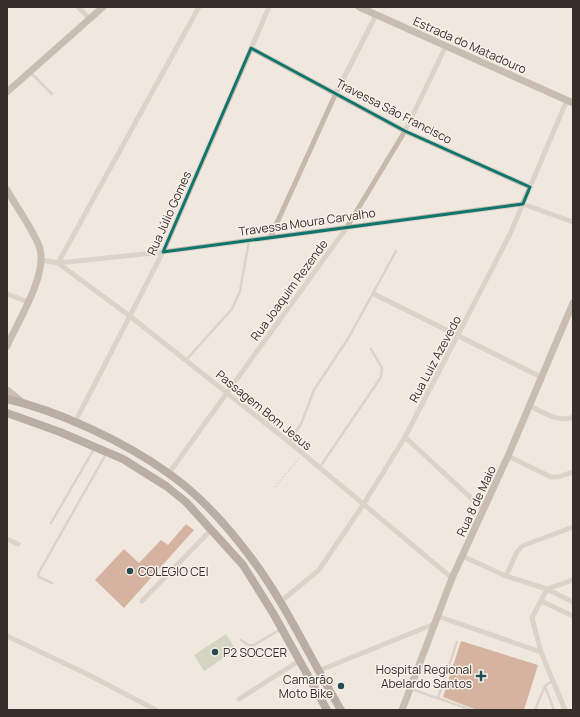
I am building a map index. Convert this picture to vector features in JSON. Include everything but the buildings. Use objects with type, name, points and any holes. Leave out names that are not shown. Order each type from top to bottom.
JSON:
[{"type":"main road","points":[[7,92],[103,7]]},
{"type":"main road","name":"Estrada do Matadouro","points":[[359,7],[570,101]]},
{"type":"main road","points":[[7,190],[39,247],[42,260],[38,277],[28,302],[7,346]]},
{"type":"main road","name":"Rua 8 de Maio","points":[[402,710],[452,578],[530,406],[573,302]]},
{"type":"main road","points":[[7,390],[22,402]]},
{"type":"main road","points":[[7,399],[22,402],[75,422],[143,458],[169,473],[213,513],[252,559],[280,602],[318,672],[341,710]]},
{"type":"main road","points":[[7,413],[107,452],[137,468],[176,494],[212,530],[243,565],[281,628],[327,710]]},
{"type":"main road","points":[[68,436],[75,422]]},
{"type":"main road","points":[[137,468],[143,458]]},
{"type":"main road","points":[[243,565],[252,559]]},
{"type":"street","points":[[78,7],[90,19]]},
{"type":"street","points":[[58,263],[199,7]]},
{"type":"street","name":"Rua Júlio Gomes","points":[[75,422],[163,252],[269,7]]},
{"type":"street","points":[[271,236],[336,93],[376,15]]},
{"type":"street","name":"Rua Joaquim Rezende","points":[[169,473],[347,227],[406,131],[446,46]]},
{"type":"street","name":"Travessa São Francisco","points":[[251,48],[406,131],[530,187]]},
{"type":"street","name":"Rua Luiz Azevedo","points":[[280,602],[319,570],[363,505],[405,437],[459,336],[510,234],[570,101]]},
{"type":"street","name":"Travessa Moura Carvalho","points":[[42,260],[58,263],[163,252],[271,236],[523,204],[573,222]]},
{"type":"street","name":"Passagem Bom Jesus","points":[[58,263],[186,360],[289,442],[452,578]]},
{"type":"street","points":[[7,294],[28,302]]},
{"type":"street","points":[[374,294],[541,377]]},
{"type":"street","points":[[530,406],[559,419],[565,420],[573,417]]},
{"type":"street","points":[[405,437],[484,510]]},
{"type":"street","points":[[508,456],[551,477],[558,477],[573,472]]},
{"type":"street","points":[[506,576],[517,552],[522,546],[573,527]]},
{"type":"street","points":[[142,601],[212,530]]},
{"type":"street","points":[[7,539],[18,544]]},
{"type":"street","points":[[462,556],[506,576],[547,589],[573,602]]},
{"type":"street","points":[[564,710],[552,681],[532,618],[547,589],[573,580]]},
{"type":"street","points":[[541,601],[573,616]]},
{"type":"street","points":[[437,616],[542,652]]},
{"type":"street","points":[[318,672],[434,624]]},
{"type":"street","points":[[7,636],[88,674],[155,710]]},
{"type":"street","points":[[239,699],[299,661]]},
{"type":"lane","points":[[29,72],[52,94]]},
{"type":"lane","points":[[186,360],[232,309],[242,284],[249,240]]},
{"type":"lane","points":[[289,442],[301,424],[314,390],[374,294],[396,250]]},
{"type":"lane","points":[[319,467],[381,377],[382,368],[370,349]]},
{"type":"lane","points":[[51,523],[95,447]]},
{"type":"lane","points":[[52,583],[39,577],[38,574],[107,452]]},
{"type":"lane","points":[[241,640],[248,644],[254,645],[281,628]]},
{"type":"lane","points":[[438,698],[457,642]]},
{"type":"lane","points":[[535,710],[545,686],[552,681]]},
{"type":"lane","points":[[545,686],[554,710]]},
{"type":"lane","points":[[411,689],[472,710]]},
{"type":"lane","points":[[537,706],[539,710]]},
{"type":"path","points":[[275,487],[302,453]]},
{"type":"highlighted area","points":[[251,48],[405,131],[530,187],[523,204],[163,252]]},
{"type":"green space","name":"P2 SOCCER","points":[[226,634],[236,650],[204,671],[194,655]]},
{"type":"place","name":"COLEGIO CEI","points":[[130,571]]},
{"type":"place","name":"P2 SOCCER","points":[[215,652]]},
{"type":"place","name":"Hospital Regional Abelardo Santos","points":[[481,676]]},
{"type":"place","name":"Camarão Moto Bike","points":[[341,686]]}]
